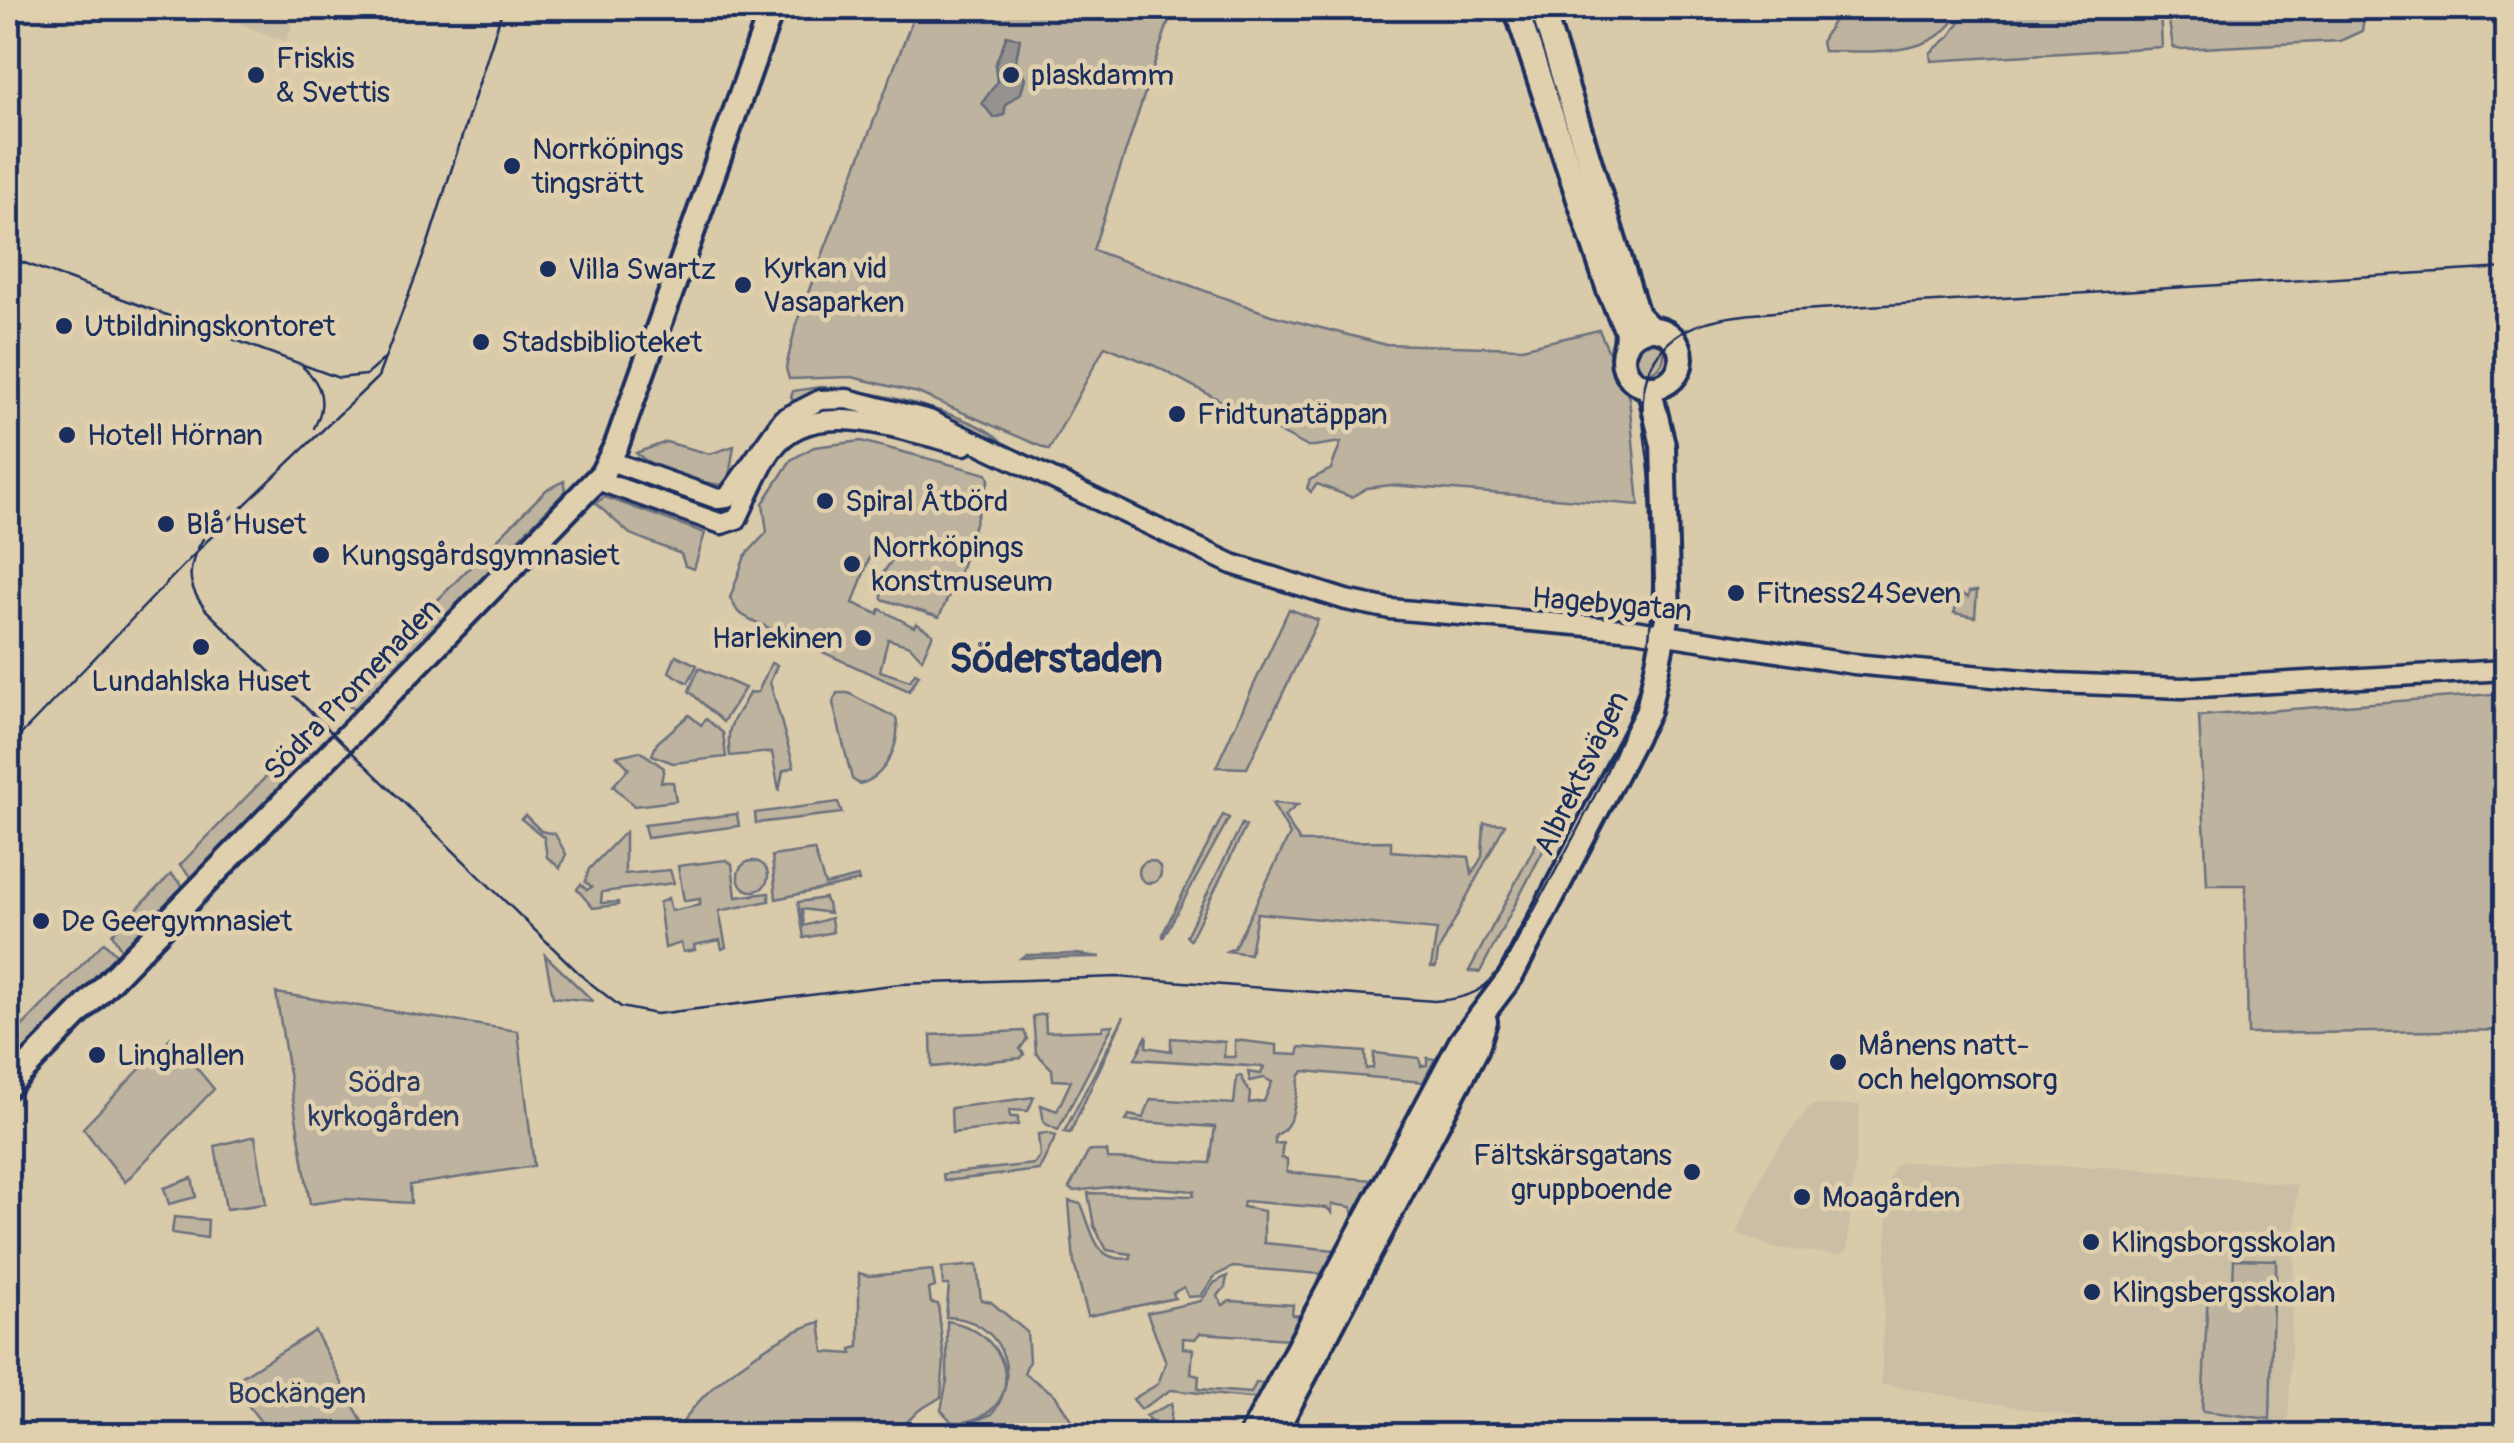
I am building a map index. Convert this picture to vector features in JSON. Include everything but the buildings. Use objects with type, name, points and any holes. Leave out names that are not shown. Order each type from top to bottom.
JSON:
[{"type":"main road","name":"Södra Promenaden","points":[[8,1086],[603,470],[772,8]]},
{"type":"main road","points":[[1516,8],[1609,290],[1627,331],[1625,370],[1636,384],[1659,384],[1680,366],[1678,347],[1666,332],[1651,328],[1637,315],[1542,8]]},
{"type":"main road","points":[[1626,346],[1632,337],[1651,328]]},
{"type":"main road","name":"Albrektsvägen","points":[[1251,1436],[1450,1062],[1523,954],[1639,730],[1654,691],[1666,634],[1667,506],[1659,384]]},
{"type":"main road","name":"Albrektsvägen","points":[[1273,1436],[1476,1050],[1488,1008]]},
{"type":"street","name":"Hagebygatan","points":[[603,470],[727,498],[782,419],[820,400],[847,399],[928,420],[1232,564],[1346,600],[1499,621],[1666,634],[1854,664],[2057,684],[2182,688],[2506,670]]},
{"type":"street","name":"Hagebygatan","points":[[603,470],[722,524],[737,520],[773,449],[812,422],[864,422],[981,448]]},
{"type":"shaded area","points":[[226,8],[298,8],[286,41],[240,24],[243,14]]},
{"type":"shaded area","name":"plaskdamm","points":[[1007,35],[1020,39],[1016,60],[1025,78],[1021,93],[1006,104],[1004,115],[994,118],[982,103],[997,82],[995,65]]},
{"type":"shaded area","name":"Moagården","points":[[1811,1105],[1860,1105],[1847,1250],[1840,1255],[1774,1248],[1737,1233],[1769,1160]]},
{"type":"shaded area","name":"Klingsborgsskolan","points":[[1902,1162],[2136,1168],[2297,1185],[2288,1435],[2140,1435],[2061,1415],[1881,1384],[1889,1179],[1894,1167]]},
{"type":"green space","points":[[917,8],[1173,8],[1093,250],[1271,315],[1383,344],[1522,348],[1599,330],[1629,398],[1639,505],[1391,485],[1367,488],[1351,497],[1317,484],[1311,492],[1307,488],[1310,480],[1331,469],[1341,442],[1308,447],[1155,366],[1105,346],[1049,450],[918,393],[852,377],[789,379],[786,368],[796,324]]},
{"type":"green space","points":[[1841,8],[1961,8],[1951,25],[1920,44],[1882,51],[1823,51],[1821,42]]},
{"type":"green space","points":[[1969,8],[2160,8],[2162,47],[1931,61],[1930,53],[1950,36]]},
{"type":"green space","points":[[2167,8],[2365,9],[2362,31],[2340,41],[2182,49],[2173,47]]},
{"type":"green space","points":[[1647,338],[1659,343],[1664,355],[1659,367],[1647,372],[1635,367],[1630,355],[1635,343]]},
{"type":"green space","points":[[820,387],[861,391],[917,404],[970,422],[1003,443],[994,444],[922,411],[870,395],[819,394],[794,402],[791,397],[793,391]]},
{"type":"green space","points":[[861,441],[987,474],[989,479],[959,574],[939,617],[882,599],[880,578],[899,549],[895,542],[875,542],[853,603],[878,614],[880,609],[933,634],[922,659],[910,646],[888,639],[880,671],[910,681],[915,673],[919,675],[909,691],[751,620],[738,612],[730,598],[745,556],[767,532],[763,503],[791,460],[814,447]]},
{"type":"green space","points":[[666,442],[710,454],[734,446],[729,477],[721,485],[700,481],[665,470],[636,453]]},
{"type":"green space","points":[[564,481],[565,492],[516,541],[505,561],[356,712],[341,698],[546,490]]},
{"type":"green space","points":[[605,497],[705,533],[694,569],[685,566],[681,554],[630,534],[595,503]]},
{"type":"green space","points":[[1977,591],[1975,617],[1954,613],[1960,594],[1968,597],[1969,592]]},
{"type":"green space","points":[[1289,609],[1318,620],[1247,768],[1216,767]]},
{"type":"green space","points":[[676,655],[697,665],[688,683],[669,672]]},
{"type":"green space","points":[[771,663],[777,665],[770,682],[794,767],[783,771],[779,791],[772,752],[730,756],[729,744],[732,722],[749,693],[758,692]]},
{"type":"green space","points":[[699,668],[745,688],[723,722],[689,691]]},
{"type":"green space","points":[[837,693],[848,693],[896,718],[896,739],[889,759],[876,775],[859,784],[852,779],[833,703]]},
{"type":"green space","points":[[2506,693],[2506,1030],[2248,1034],[2245,885],[2207,885],[2199,716]]},
{"type":"green space","points":[[689,715],[701,725],[706,719],[723,733],[726,757],[673,763],[652,755],[657,743]]},
{"type":"green space","points":[[297,745],[305,747],[313,757],[193,879],[180,865]]},
{"type":"green space","points":[[640,751],[664,768],[661,782],[673,782],[676,801],[634,806],[613,786],[629,768],[617,756]]},
{"type":"green space","points":[[838,802],[842,813],[756,823],[755,813]]},
{"type":"green space","points":[[1272,803],[1298,805],[1284,816],[1300,842],[1391,841],[1391,851],[1469,857],[1472,874],[1482,857],[1484,823],[1505,824],[1438,952],[1436,967],[1431,967],[1437,930],[1257,913],[1250,954],[1227,951],[1234,948],[1290,834]]},
{"type":"green space","points":[[737,814],[739,826],[647,838],[644,825]]},
{"type":"green space","points":[[525,815],[541,831],[555,834],[566,854],[560,868],[547,857],[544,837],[521,819]]},
{"type":"green space","points":[[1223,815],[1229,818],[1163,938],[1163,933]]},
{"type":"green space","points":[[1242,824],[1246,826],[1190,940],[1186,936]]},
{"type":"green space","points":[[625,832],[625,874],[670,870],[674,883],[602,892],[601,903],[618,905],[593,908],[577,889],[581,884],[587,890],[592,887],[585,882],[589,869]]},
{"type":"green space","points":[[1538,840],[1546,845],[1480,972],[1469,971]]},
{"type":"green space","points":[[814,850],[825,885],[858,877],[859,881],[776,899],[772,856]]},
{"type":"green space","points":[[726,860],[732,864],[736,897],[769,893],[769,901],[719,911],[726,947],[722,949],[720,940],[694,945],[695,950],[683,952],[681,943],[665,948],[659,903],[668,898],[671,911],[700,905],[700,899],[684,901],[678,866]]},
{"type":"green space","points":[[753,861],[763,866],[768,876],[763,886],[753,891],[743,886],[738,876],[743,866]]},
{"type":"green space","points":[[1150,861],[1158,864],[1158,880],[1150,883],[1142,880],[1139,872],[1142,864]]},
{"type":"green space","points":[[171,874],[185,888],[122,951],[112,934]]},
{"type":"green space","points":[[825,898],[830,913],[802,909],[804,926],[831,918],[833,932],[804,938],[798,902]]},
{"type":"green space","points":[[104,942],[118,956],[8,1069],[8,1041]]},
{"type":"green space","points":[[545,955],[593,1001],[553,997]]},
{"type":"green space","points":[[1025,955],[1101,957],[1021,958]]},
{"type":"green space","name":"Södra kyrkogården","points":[[276,993],[518,1031],[534,1166],[410,1185],[411,1203],[344,1199],[310,1204]]},
{"type":"green space","points":[[1045,1014],[1046,1032],[1102,1030],[1103,1026],[1113,1025],[1058,1130],[1044,1123],[1041,1105],[1057,1111],[1071,1081],[1053,1080],[1052,1069],[1036,1053],[1033,1016]]},
{"type":"green space","points":[[1124,1016],[1070,1133],[1064,1132]]},
{"type":"green space","points":[[1024,1031],[1027,1039],[1020,1049],[1024,1054],[1021,1058],[932,1067],[931,1035]]},
{"type":"green space","points":[[1147,1035],[1146,1047],[1171,1051],[1171,1038],[1225,1042],[1224,1057],[1235,1057],[1235,1040],[1277,1045],[1277,1054],[1298,1055],[1300,1047],[1365,1052],[1366,1069],[1373,1068],[1374,1053],[1419,1058],[1421,1066],[1427,1065],[1427,1058],[1435,1059],[1423,1082],[1304,1071],[1300,1075],[1291,1118],[1275,1136],[1275,1144],[1283,1143],[1281,1158],[1287,1159],[1287,1172],[1373,1180],[1354,1218],[1351,1207],[1332,1204],[1332,1213],[1327,1208],[1244,1201],[1243,1207],[1264,1211],[1264,1243],[1336,1250],[1321,1274],[1233,1267],[1215,1276],[1201,1296],[1188,1297],[1184,1287],[1173,1293],[1175,1298],[1088,1316],[1074,1263],[1069,1201],[1081,1204],[1102,1250],[1109,1256],[1131,1258],[1131,1254],[1107,1250],[1094,1226],[1088,1193],[1193,1196],[1194,1191],[1127,1185],[1074,1191],[1069,1188],[1089,1151],[1107,1151],[1108,1159],[1210,1163],[1215,1127],[1126,1121],[1129,1115],[1143,1118],[1151,1099],[1234,1104],[1237,1076],[1241,1076],[1250,1093],[1249,1103],[1264,1101],[1272,1082],[1264,1078],[1250,1081],[1248,1072],[1261,1074],[1264,1067],[1135,1059]]},
{"type":"green space","points":[[171,1037],[214,1089],[125,1182],[83,1128]]},
{"type":"green space","points":[[1034,1097],[1028,1111],[1009,1110],[1010,1117],[1018,1117],[1018,1125],[952,1133],[951,1108]]},
{"type":"green space","points":[[1038,1134],[1056,1136],[1039,1170],[944,1181],[943,1174],[1034,1164],[1040,1156]]},
{"type":"green space","points":[[255,1136],[266,1204],[226,1209],[215,1146]]},
{"type":"green space","points":[[192,1178],[196,1197],[169,1204],[164,1188]]},
{"type":"green space","points":[[174,1217],[208,1220],[207,1238],[172,1233]]},
{"type":"green space","points":[[2234,1259],[2276,1260],[2276,1285],[2233,1285]]},
{"type":"green space","points":[[977,1265],[981,1300],[991,1302],[1027,1332],[1029,1361],[1024,1373],[1055,1395],[1081,1435],[986,1435],[979,1429],[970,1436],[952,1430],[992,1414],[1006,1382],[1006,1366],[993,1337],[965,1320],[946,1317],[949,1285],[943,1285],[942,1268]]},
{"type":"green space","points":[[932,1270],[935,1287],[929,1289],[931,1303],[938,1304],[944,1359],[941,1397],[918,1411],[894,1435],[677,1435],[685,1418],[717,1383],[761,1351],[803,1328],[820,1322],[824,1352],[852,1354],[851,1349],[859,1347],[859,1273],[869,1276]]},
{"type":"green space","points":[[1227,1276],[1225,1288],[1217,1296],[1223,1305],[1230,1301],[1293,1305],[1292,1315],[1301,1316],[1289,1339],[1200,1333],[1195,1339],[1183,1338],[1183,1348],[1193,1349],[1191,1374],[1199,1376],[1198,1389],[1251,1393],[1256,1383],[1265,1383],[1257,1398],[1171,1390],[1141,1409],[1133,1399],[1158,1384],[1166,1362],[1147,1313],[1201,1301],[1214,1283]]},
{"type":"green space","points":[[2208,1291],[2273,1296],[2270,1419],[2202,1411]]},
{"type":"green space","points":[[947,1321],[971,1329],[989,1341],[1000,1357],[1005,1375],[1003,1392],[994,1407],[977,1418],[953,1423],[941,1410],[947,1380]]},
{"type":"green space","name":"Bockängen","points":[[315,1331],[369,1435],[271,1435],[231,1383]]},
{"type":"green space","points":[[1172,1403],[1170,1427],[1235,1435],[1163,1435],[1146,1416]]},
{"type":"tram line","points":[[8,748],[208,540],[378,377],[428,243],[503,8]]},
{"type":"tram line","points":[[8,257],[339,378],[366,375],[383,360]]},
{"type":"tram line","points":[[203,539],[191,575],[194,592],[206,610],[585,979],[621,1007],[656,1014],[900,984],[1118,977],[1446,1000],[1476,992],[1492,980],[1506,961],[1588,809],[1625,728],[1647,652],[1651,611],[1644,389],[1655,359],[1680,334],[1713,320],[1784,311],[2506,268]]},
{"type":"tram line","points":[[303,367],[321,395],[321,411],[314,428]]},
{"type":"place","name":"Friskis & Svettis","points":[[256,75]]},
{"type":"place","name":"plaskdamm","points":[[1011,75]]},
{"type":"place","name":"Norrköpings tingsrätt","points":[[512,166]]},
{"type":"place","name":"Villa Swartz","points":[[548,269]]},
{"type":"place","name":"Kyrkan vid Vasaparken","points":[[743,285]]},
{"type":"place","name":"Utbildningskontoret","points":[[64,326]]},
{"type":"place","name":"Stadsbiblioteket","points":[[481,342]]},
{"type":"place","name":"Fridtunatäppan","points":[[1177,414]]},
{"type":"place","name":"Hotell Hörnan","points":[[67,435]]},
{"type":"place","name":"Spiral Åtbörd","points":[[825,501]]},
{"type":"place","name":"Blå Huset","points":[[166,524]]},
{"type":"place","name":"Kungsgårdsgymnasiet","points":[[321,555]]},
{"type":"place","name":"Norrköpings konstmuseum","points":[[852,564]]},
{"type":"place","name":"Fitness24Seven","points":[[1736,593]]},
{"type":"place","name":"Harlekinen","points":[[863,638]]},
{"type":"place","name":"Lundahlska Huset","points":[[201,647]]},
{"type":"place","name":"De Geergymnasiet","points":[[41,921]]},
{"type":"place","name":"Linghallen","points":[[97,1055]]},
{"type":"place","name":"Månens natt- och helgomsorg","points":[[1838,1062]]},
{"type":"place","name":"Fältskärsgatans gruppboende","points":[[1692,1172]]},
{"type":"place","name":"Moagården","points":[[1802,1197]]},
{"type":"place","name":"Klingsborgsskolan","points":[[2091,1242]]},
{"type":"place","name":"Klingsbergsskolan","points":[[2092,1292]]},
{"type":"district","name":"Söderstaden","points":[[1056,658]]}]
